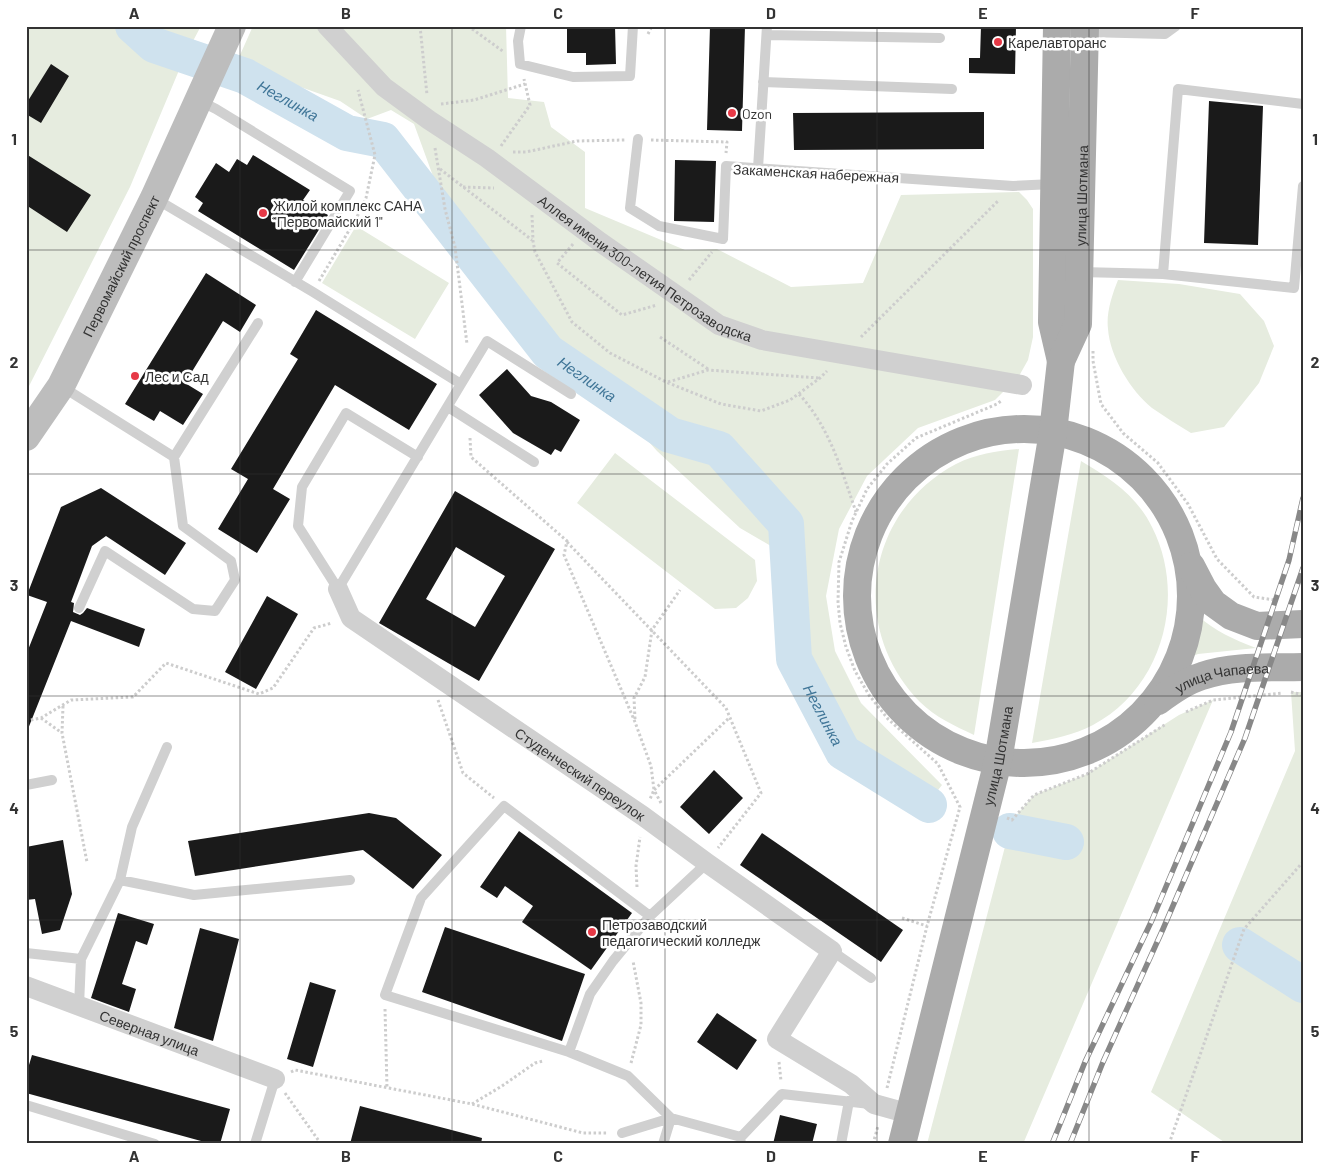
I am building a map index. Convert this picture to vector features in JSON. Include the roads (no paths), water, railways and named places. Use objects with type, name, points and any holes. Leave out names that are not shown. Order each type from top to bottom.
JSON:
[{"type":"main road","name":"улица Шотмана","points":[[1057,26],[1052,322],[1061,361]]},
{"type":"main road","name":"улица Шотмана","points":[[902,1144],[998,761],[1053,432],[1061,361],[1078,324],[1085,29]]},
{"type":"main road","points":[[1187,558],[1191,603],[1189,626],[1174,670],[1163,689],[1160,714],[1129,726],[1106,742],[1081,753],[1026,763],[998,761],[977,756],[937,738],[908,716],[889,694],[877,675],[868,655],[862,634],[858,612],[859,568],[872,526],[883,507],[906,478],[928,459],[953,445],[988,433],[1024,429],[1053,432],[1080,439],[1106,450],[1128,466],[1149,485],[1170,515],[1178,531],[1187,558],[1203,589],[1214,604],[1231,616],[1257,626],[1303,624]]},
{"type":"main road","name":"улица Чапаева","points":[[1160,714],[1179,686],[1202,676],[1239,668],[1303,667]]},
{"type":"street","name":"Первомайский проспект","points":[[26,437],[60,386],[154,198],[232,26]]},
{"type":"street","name":"Аллея имени 300-летия Петрозаводска","points":[[327,26],[384,87],[429,120],[492,155],[584,230],[719,325],[762,340],[1022,385]]},
{"type":"street","name":"Студенческий переулок","points":[[338,589],[351,618],[643,816],[832,950]]},
{"type":"street","points":[[832,950],[777,1039],[851,1084],[878,1106],[910,1114]]},
{"type":"street","name":"Северная улица","points":[[26,986],[275,1079]]},
{"type":"lane","points":[[520,26],[518,41],[520,64],[573,77],[630,76],[632,26]]},
{"type":"lane","points":[[1085,29],[1165,34],[1176,26]]},
{"type":"lane","points":[[758,168],[767,31],[940,38]]},
{"type":"lane","points":[[763,82],[952,89]]},
{"type":"lane","points":[[1163,274],[1178,89],[1303,104]]},
{"type":"lane","points":[[201,95],[216,109],[350,191],[295,282]]},
{"type":"lane","name":"Закаменская набережная","points":[[638,139],[630,208],[659,226],[723,239],[726,166],[1013,186],[1054,184]]},
{"type":"lane","points":[[1080,272],[1163,274],[1294,288],[1303,186]]},
{"type":"lane","points":[[154,198],[313,292],[462,384]]},
{"type":"lane","points":[[79,608],[105,551],[193,609],[215,612],[235,580],[231,561],[183,526],[174,457],[258,323]]},
{"type":"lane","points":[[418,457],[346,413],[302,487],[298,526],[338,589],[418,457],[462,384],[487,341],[571,394]]},
{"type":"lane","points":[[60,386],[174,457]]},
{"type":"lane","points":[[448,407],[534,462]]},
{"type":"lane","points":[[79,1006],[81,958],[120,880],[132,827],[168,748]]},
{"type":"lane","points":[[26,784],[52,780]]},
{"type":"lane","points":[[646,913],[504,806],[421,898],[385,995],[569,1052],[628,1076],[671,1118],[741,1141],[782,1094],[878,1106]]},
{"type":"lane","points":[[569,1052],[590,994],[630,940],[646,913],[707,863]]},
{"type":"lane","points":[[120,880],[194,895],[350,880]]},
{"type":"lane","points":[[832,950],[871,978]]},
{"type":"lane","points":[[26,953],[81,958]]},
{"type":"lane","points":[[255,1144],[275,1079]]},
{"type":"lane","points":[[841,1144],[849,1102]]},
{"type":"lane","points":[[26,1105],[155,1144]]},
{"type":"lane","points":[[622,1133],[671,1118]]},
{"type":"lane","points":[[663,1144],[671,1118]]},
{"type":"water","points":[[121,26],[151,26],[165,36],[192,44],[182,65],[151,53]]},
{"type":"waterway","name":"Неглинка","points":[[133,26],[154,45],[245,76],[347,133],[383,140],[548,352],[670,435],[719,449],[786,524],[794,659],[843,752],[929,805]]},
{"type":"waterway","name":"Неглинка","points":[[1010,831],[1066,842]]},
{"type":"waterway","name":"Неглинка","points":[[1240,945],[1303,985]]},
{"type":"railway","points":[[1052,1144],[1085,1062],[1152,920],[1231,732],[1289,560],[1303,498]]},
{"type":"railway","points":[[1070,1144],[1103,1062],[1163,929],[1245,738],[1303,568]]},
{"type":"place","name":"Карелавторанс","points":[[998,42]]},
{"type":"place","name":"Ozon","points":[[732,113]]},
{"type":"place","name":"Жилой комплекс САНА \"Первомайский 1\"","points":[[263,213]]},
{"type":"place","name":"Лес и Сад","points":[[135,376]]},
{"type":"place","name":"Петрозаводский педагогический колледж","points":[[592,932]]}]
